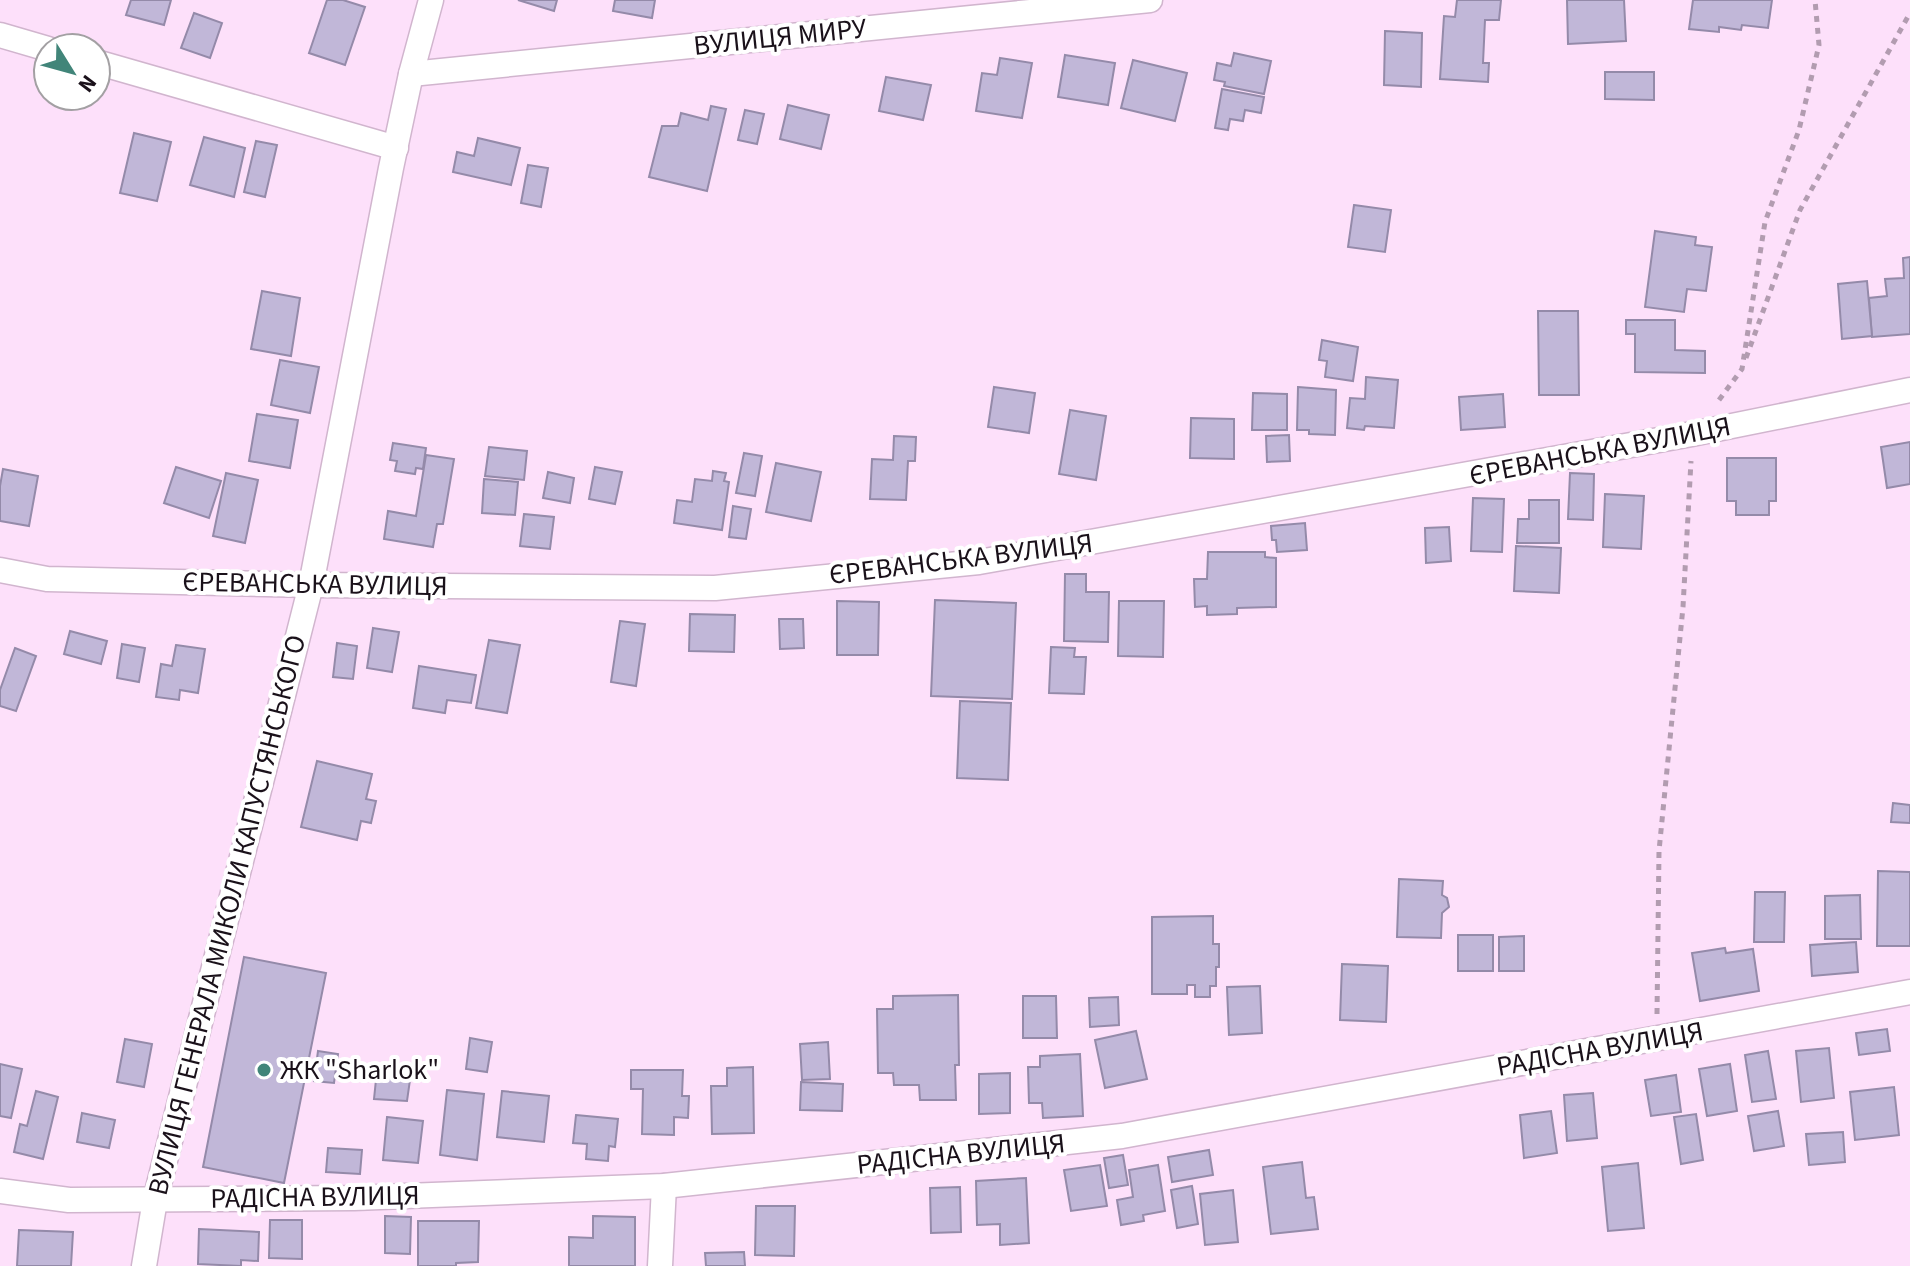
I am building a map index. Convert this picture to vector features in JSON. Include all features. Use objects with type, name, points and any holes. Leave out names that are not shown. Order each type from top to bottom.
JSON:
[{"type":"street","name":"ВУЛИЦЯ ГЕНЕРАЛА МИКОЛИ КАПУСТЯНСЬКОГО","points":[[144,1266],[155,1200],[311,585],[411,74],[431,0]]},
{"type":"street","name":"ВУЛИЦЯ МИРУ","points":[[411,74],[1150,0]]},
{"type":"street","points":[[0,35],[32,44]]},
{"type":"street","points":[[112,67],[396,148]]},
{"type":"street","name":"ЄРЕВАНСЬКА ВУЛИЦЯ","points":[[0,570],[47,579],[311,585],[715,588],[979,562],[1692,434],[1910,390]]},
{"type":"street","name":"РАДІСНА ВУЛИЦЯ","points":[[0,1191],[69,1200],[155,1200],[354,1198],[664,1186],[1122,1136],[1910,992]]},
{"type":"street","points":[[660,1266],[664,1186]]},
{"type":"path","points":[[1742,369],[1765,222],[1799,130],[1819,45],[1815,0]]},
{"type":"path","points":[[1657,1039],[1659,851],[1683,607],[1692,434],[1742,369],[1800,210],[1910,13]]},
{"type":"building","points":[[131,0],[171,0],[164,25],[126,15]]},
{"type":"building","points":[[327,0],[343,0],[365,7],[345,65],[309,53]]},
{"type":"building","points":[[518,0],[557,0],[554,11]]},
{"type":"building","points":[[615,0],[655,0],[652,18],[613,11]]},
{"type":"building","points":[[1457,0],[1501,0],[1499,20],[1485,20],[1483,63],[1489,63],[1488,82],[1440,79],[1444,16],[1455,17]]},
{"type":"building","points":[[1567,0],[1624,0],[1626,41],[1568,44]]},
{"type":"building","points":[[1693,0],[1772,0],[1768,28],[1742,25],[1741,30],[1719,27],[1719,32],[1689,29]]},
{"type":"building","points":[[194,13],[222,23],[210,58],[181,48]]},
{"type":"building","points":[[1385,31],[1422,33],[1421,87],[1384,85]]},
{"type":"building","points":[[1234,53],[1271,61],[1264,94],[1224,86],[1225,82],[1214,80],[1217,63],[1231,66]]},
{"type":"building","points":[[1065,55],[1115,63],[1108,105],[1058,97]]},
{"type":"building","points":[[1000,58],[1032,63],[1022,118],[976,111],[982,73],[997,75]]},
{"type":"building","points":[[1133,60],[1187,73],[1175,121],[1121,108]]},
{"type":"building","points":[[1605,72],[1654,72],[1654,100],[1605,99]]},
{"type":"building","points":[[886,77],[931,85],[923,120],[879,111]]},
{"type":"building","points":[[1222,89],[1264,97],[1261,113],[1245,110],[1243,121],[1230,119],[1228,130],[1215,128]]},
{"type":"building","points":[[788,105],[829,115],[821,149],[780,139]]},
{"type":"building","points":[[711,106],[726,109],[707,191],[649,177],[662,126],[678,126],[681,113],[708,120]]},
{"type":"building","points":[[745,110],[764,114],[757,144],[738,140]]},
{"type":"building","points":[[134,133],[171,142],[157,201],[120,193]]},
{"type":"building","points":[[204,137],[245,148],[234,197],[190,185]]},
{"type":"building","points":[[478,138],[520,148],[511,185],[453,172],[457,152],[474,156]]},
{"type":"building","points":[[256,141],[277,145],[265,197],[244,192]]},
{"type":"building","points":[[528,165],[548,168],[541,207],[521,203]]},
{"type":"building","points":[[1354,205],[1391,210],[1385,252],[1348,247]]},
{"type":"building","points":[[1655,231],[1696,237],[1695,245],[1712,247],[1706,291],[1687,289],[1684,312],[1645,307]]},
{"type":"building","points":[[1910,257],[1910,334],[1872,337],[1869,298],[1887,296],[1885,279],[1904,278],[1903,258]]},
{"type":"building","points":[[1867,281],[1872,336],[1842,339],[1838,284]]},
{"type":"building","points":[[262,291],[300,298],[291,356],[251,349]]},
{"type":"building","points":[[1538,311],[1578,311],[1579,395],[1539,395]]},
{"type":"building","points":[[1626,320],[1675,320],[1675,350],[1705,351],[1705,373],[1635,372],[1635,334],[1626,334]]},
{"type":"building","points":[[1322,340],[1358,347],[1353,381],[1325,377],[1327,361],[1319,360]]},
{"type":"building","points":[[280,360],[319,367],[310,413],[271,405]]},
{"type":"building","points":[[1366,377],[1398,380],[1394,428],[1347,428],[1350,398],[1365,399]]},
{"type":"building","points":[[994,387],[1035,393],[1029,433],[988,427]]},
{"type":"building","points":[[1298,387],[1336,390],[1335,435],[1309,434],[1309,430],[1297,430]]},
{"type":"building","points":[[1253,393],[1287,394],[1287,430],[1252,430]]},
{"type":"building","points":[[1503,394],[1505,427],[1461,430],[1459,397]]},
{"type":"building","points":[[1070,410],[1106,416],[1096,480],[1059,474]]},
{"type":"building","points":[[257,414],[298,420],[290,468],[249,461]]},
{"type":"building","points":[[1191,418],[1234,419],[1234,459],[1190,458]]},
{"type":"building","points":[[1289,435],[1290,461],[1267,462],[1266,436]]},
{"type":"building","points":[[894,436],[916,437],[915,461],[908,461],[906,500],[870,499],[872,459],[893,460]]},
{"type":"building","points":[[1910,442],[1910,484],[1887,488],[1881,447]]},
{"type":"building","points":[[393,443],[426,448],[423,469],[416,468],[415,474],[395,471],[397,461],[390,460]]},
{"type":"building","points":[[489,447],[527,451],[524,480],[485,476]]},
{"type":"building","points":[[744,453],[762,456],[755,496],[736,493]]},
{"type":"building","points":[[426,455],[454,459],[443,524],[437,524],[433,547],[384,539],[388,511],[416,516]]},
{"type":"building","points":[[1727,458],[1776,458],[1776,501],[1769,501],[1769,515],[1736,515],[1736,501],[1727,501]]},
{"type":"building","points":[[776,463],[821,472],[811,521],[766,512]]},
{"type":"building","points":[[176,467],[221,481],[209,518],[164,503]]},
{"type":"building","points":[[595,467],[622,472],[615,504],[589,499]]},
{"type":"building","points":[[3,469],[38,476],[29,526],[0,521]]},
{"type":"building","points":[[713,471],[726,473],[724,481],[729,482],[722,530],[674,523],[677,500],[692,502],[695,479],[712,481]]},
{"type":"building","points":[[548,472],[574,478],[570,503],[543,498]]},
{"type":"building","points":[[226,473],[258,480],[245,543],[213,536]]},
{"type":"building","points":[[1570,473],[1594,474],[1593,520],[1568,519]]},
{"type":"building","points":[[484,479],[518,482],[515,515],[482,513]]},
{"type":"building","points":[[1605,494],[1644,496],[1641,549],[1603,547]]},
{"type":"building","points":[[1473,498],[1504,499],[1502,552],[1471,551]]},
{"type":"building","points":[[1529,500],[1559,500],[1559,543],[1517,543],[1518,519],[1529,519]]},
{"type":"building","points":[[733,506],[751,509],[746,539],[729,537]]},
{"type":"building","points":[[524,514],[554,517],[550,549],[520,546]]},
{"type":"building","points":[[1305,523],[1307,550],[1277,552],[1271,526]]},
{"type":"building","points":[[1449,527],[1451,561],[1426,563],[1425,528]]},
{"type":"building","points":[[1516,546],[1561,548],[1559,593],[1514,591]]},
{"type":"building","points":[[1208,552],[1265,552],[1265,557],[1276,558],[1276,607],[1237,608],[1237,614],[1207,615],[1207,606],[1195,607],[1194,579],[1207,579]]},
{"type":"building","points":[[1065,574],[1086,574],[1086,592],[1109,592],[1108,642],[1064,641]]},
{"type":"building","points":[[935,600],[1016,603],[1012,699],[931,696]]},
{"type":"building","points":[[837,601],[879,602],[878,655],[837,655]]},
{"type":"building","points":[[1119,601],[1164,601],[1163,657],[1118,656]]},
{"type":"building","points":[[690,614],[735,615],[734,652],[689,651]]},
{"type":"building","points":[[779,619],[803,619],[804,648],[780,649]]},
{"type":"building","points":[[620,621],[645,624],[636,686],[611,682]]},
{"type":"building","points":[[373,628],[399,632],[392,672],[367,668]]},
{"type":"building","points":[[70,631],[107,641],[101,664],[64,654]]},
{"type":"building","points":[[489,640],[520,645],[507,713],[476,708]]},
{"type":"building","points":[[337,643],[357,646],[353,679],[333,677]]},
{"type":"building","points":[[122,644],[145,648],[139,682],[117,678]]},
{"type":"building","points":[[176,645],[205,649],[198,693],[180,690],[179,700],[156,697],[161,664],[172,666]]},
{"type":"building","points":[[1051,647],[1075,648],[1074,657],[1086,657],[1084,694],[1049,693]]},
{"type":"building","points":[[15,648],[36,656],[16,711],[0,706],[0,690]]},
{"type":"building","points":[[419,666],[476,675],[471,703],[447,700],[445,713],[413,708]]},
{"type":"building","points":[[960,701],[1011,703],[1008,780],[957,778]]},
{"type":"building","points":[[317,761],[372,774],[366,799],[376,801],[371,823],[361,821],[357,840],[301,827]]},
{"type":"building","points":[[1893,803],[1910,805],[1910,823],[1891,822]]},
{"type":"building","points":[[1878,871],[1910,872],[1910,946],[1877,946]]},
{"type":"building","points":[[1399,879],[1443,881],[1442,895],[1447,898],[1449,907],[1442,913],[1441,938],[1397,937]]},
{"type":"building","points":[[1755,892],[1785,892],[1784,942],[1754,942]]},
{"type":"building","points":[[1860,895],[1861,939],[1825,939],[1825,896]]},
{"type":"building","points":[[1213,916],[1213,944],[1219,944],[1219,967],[1216,967],[1216,986],[1210,986],[1210,997],[1195,997],[1195,985],[1187,985],[1187,994],[1152,994],[1152,917]]},
{"type":"building","points":[[1458,935],[1493,935],[1493,971],[1458,971]]},
{"type":"building","points":[[1524,936],[1524,971],[1499,971],[1499,937]]},
{"type":"building","points":[[1856,942],[1858,972],[1812,976],[1810,945]]},
{"type":"building","points":[[1725,948],[1726,953],[1753,949],[1759,991],[1700,1001],[1692,953]]},
{"type":"building","name":"ЖК \"Sharlok\"","points":[[244,957],[326,973],[284,1183],[203,1167]]},
{"type":"building","points":[[1342,964],[1388,966],[1386,1022],[1340,1020]]},
{"type":"building","points":[[1260,986],[1262,1033],[1229,1035],[1227,987]]},
{"type":"building","points":[[958,995],[956,1100],[920,1100],[919,1085],[894,1085],[893,1073],[878,1073],[877,1009],[893,1009],[893,996]]},
{"type":"building","points":[[1023,996],[1056,996],[1057,1038],[1023,1038]]},
{"type":"building","points":[[1118,997],[1119,1025],[1090,1027],[1089,998]]},
{"type":"building","points":[[1887,1029],[1890,1051],[1859,1055],[1856,1033]]},
{"type":"building","points":[[1136,1031],[1147,1079],[1105,1088],[1095,1040]]},
{"type":"building","points":[[470,1038],[492,1042],[487,1072],[466,1069]]},
{"type":"building","points":[[125,1039],[152,1044],[144,1087],[117,1082]]},
{"type":"building","points":[[828,1042],[830,1079],[802,1080],[800,1044]]},
{"type":"building","points":[[1829,1048],[1834,1098],[1801,1102],[1796,1051]]},
{"type":"building","points":[[318,1051],[338,1054],[334,1083],[314,1081]]},
{"type":"building","points":[[1768,1051],[1776,1099],[1752,1102],[1745,1055]]},
{"type":"building","points":[[1080,1054],[1083,1116],[1043,1118],[1042,1103],[1029,1103],[1028,1067],[1040,1067],[1040,1056]]},
{"type":"building","points":[[0,1064],[22,1069],[11,1118],[0,1116]]},
{"type":"building","points":[[1730,1064],[1737,1111],[1707,1116],[1699,1069]]},
{"type":"building","points":[[753,1067],[754,1133],[712,1134],[711,1086],[727,1086],[727,1068]]},
{"type":"building","points":[[377,1070],[400,1072],[399,1079],[410,1080],[407,1101],[374,1099]]},
{"type":"building","points":[[631,1070],[683,1070],[682,1096],[689,1096],[688,1118],[674,1117],[674,1135],[642,1134],[643,1089],[631,1089]]},
{"type":"building","points":[[1010,1073],[1010,1113],[979,1114],[979,1074]]},
{"type":"building","points":[[1676,1075],[1681,1112],[1651,1116],[1645,1080]]},
{"type":"building","points":[[801,1082],[843,1084],[842,1111],[800,1110]]},
{"type":"building","points":[[1894,1087],[1899,1135],[1855,1140],[1850,1092]]},
{"type":"building","points":[[447,1090],[484,1094],[477,1160],[440,1155]]},
{"type":"building","points":[[36,1091],[58,1097],[43,1159],[14,1152],[20,1124],[27,1126]]},
{"type":"building","points":[[502,1091],[549,1096],[544,1142],[497,1137]]},
{"type":"building","points":[[1593,1093],[1597,1138],[1567,1141],[1564,1095]]},
{"type":"building","points":[[1551,1111],[1557,1153],[1524,1158],[1520,1115]]},
{"type":"building","points":[[1778,1111],[1784,1146],[1754,1151],[1748,1116]]},
{"type":"building","points":[[82,1113],[115,1120],[109,1148],[77,1142]]},
{"type":"building","points":[[1696,1114],[1703,1160],[1681,1164],[1674,1117]]},
{"type":"building","points":[[576,1115],[618,1119],[615,1147],[609,1146],[608,1161],[586,1159],[587,1144],[573,1143]]},
{"type":"building","points":[[387,1117],[423,1121],[418,1163],[383,1160]]},
{"type":"building","points":[[1843,1132],[1845,1162],[1809,1165],[1806,1134]]},
{"type":"building","points":[[328,1148],[362,1150],[360,1174],[326,1172]]},
{"type":"building","points":[[1209,1150],[1213,1175],[1172,1182],[1168,1157]]},
{"type":"building","points":[[1123,1155],[1128,1185],[1109,1188],[1104,1158]]},
{"type":"building","points":[[1302,1162],[1306,1198],[1314,1197],[1318,1229],[1271,1234],[1263,1167]]},
{"type":"building","points":[[1638,1163],[1644,1228],[1608,1231],[1602,1167]]},
{"type":"building","points":[[1100,1165],[1107,1206],[1071,1211],[1064,1170]]},
{"type":"building","points":[[1158,1165],[1165,1211],[1143,1215],[1144,1221],[1121,1225],[1117,1200],[1133,1197],[1129,1170]]},
{"type":"building","points":[[1026,1178],[1029,1243],[1000,1245],[1000,1224],[977,1225],[976,1181]]},
{"type":"building","points":[[1192,1186],[1198,1224],[1177,1228],[1171,1190]]},
{"type":"building","points":[[960,1187],[961,1232],[931,1233],[930,1188]]},
{"type":"building","points":[[1233,1190],[1238,1242],[1205,1245],[1200,1194]]},
{"type":"building","points":[[756,1206],[795,1206],[794,1256],[755,1255]]},
{"type":"building","points":[[385,1216],[411,1217],[410,1254],[385,1253]]},
{"type":"building","points":[[593,1216],[635,1217],[635,1266],[569,1266],[569,1237],[593,1238]]},
{"type":"building","points":[[270,1220],[302,1220],[302,1259],[269,1258]]},
{"type":"building","points":[[418,1221],[479,1221],[478,1262],[456,1263],[456,1266],[418,1266]]},
{"type":"building","points":[[199,1229],[259,1232],[258,1261],[241,1260],[241,1266],[198,1264]]},
{"type":"building","points":[[19,1230],[73,1232],[71,1266],[17,1266]]},
{"type":"building","points":[[744,1252],[745,1266],[706,1266],[705,1253]]},
{"type":"place","name":"ЖК \"Sharlok\"","points":[[264,1070]]}]
